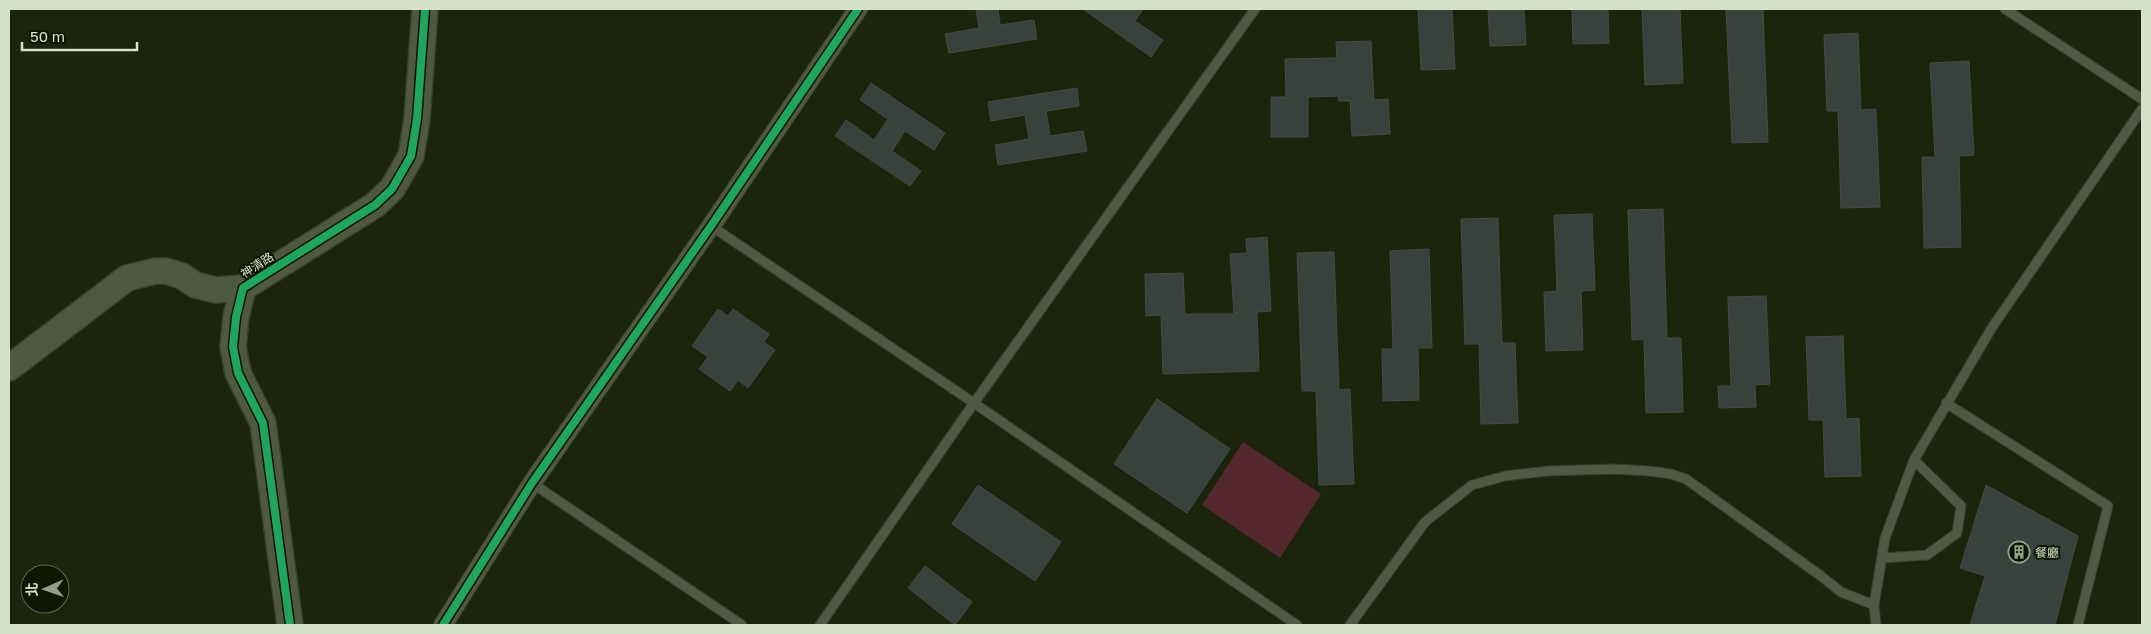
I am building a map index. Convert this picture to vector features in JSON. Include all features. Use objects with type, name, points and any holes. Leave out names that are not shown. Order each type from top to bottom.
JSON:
[{"type":"street","name":"神清路","points":[[9,368],[127,278],[155,271],[166,271],[182,276],[195,286],[216,290],[243,288],[375,205],[392,189],[411,156],[417,119],[425,9]]},
{"type":"street","points":[[443,625],[532,483],[711,226],[858,9]]},
{"type":"street","name":"神清路","points":[[243,288],[236,317],[233,347],[238,373],[263,423],[290,625]]},
{"type":"lane","points":[[820,625],[974,403],[1255,9]]},
{"type":"lane","points":[[2005,9],[2142,99]]},
{"type":"lane","points":[[1876,625],[1874,605],[1885,538],[1896,503],[1914,460],[1991,329],[2142,109]]},
{"type":"lane","points":[[711,226],[974,403],[1297,625]]},
{"type":"lane","points":[[1946,403],[2108,506],[2078,625]]},
{"type":"lane","points":[[1882,558],[1927,555],[1957,533],[1961,506],[1914,460]]},
{"type":"lane","points":[[1350,625],[1425,522],[1472,485],[1505,476],[1548,471],[1614,469],[1649,471],[1671,474],[1686,479],[1842,592],[1874,605]]},
{"type":"lane","points":[[532,483],[742,625]]},
{"type":"shaded area","points":[[1243,442],[1321,494],[1280,558],[1202,505]]},
{"type":"building","points":[[976,9],[998,9],[1000,25],[1034,20],[1037,39],[949,53],[945,34],[979,28]]},
{"type":"building","points":[[1083,9],[1143,9],[1135,21],[1163,40],[1151,57]]},
{"type":"building","points":[[1418,9],[1452,9],[1455,69],[1421,70]]},
{"type":"building","points":[[1488,9],[1524,9],[1526,45],[1490,46]]},
{"type":"building","points":[[1572,9],[1608,9],[1609,43],[1573,44]]},
{"type":"building","points":[[1642,9],[1680,9],[1683,83],[1645,85]]},
{"type":"building","points":[[1726,9],[1763,9],[1768,142],[1732,143]]},
{"type":"building","points":[[1858,33],[1861,110],[1876,109],[1880,207],[1841,208],[1838,111],[1827,111],[1824,35]]},
{"type":"building","points":[[1371,41],[1374,100],[1388,99],[1390,134],[1352,136],[1350,101],[1339,101],[1338,96],[1308,97],[1308,137],[1271,137],[1271,97],[1286,97],[1285,59],[1337,58],[1336,42]]},
{"type":"building","points":[[1969,61],[1974,155],[1959,156],[1961,247],[1924,248],[1922,157],[1935,157],[1930,63]]},
{"type":"building","points":[[871,83],[945,133],[934,150],[905,131],[892,151],[921,171],[910,186],[835,136],[846,120],[874,140],[888,119],[860,100]]},
{"type":"building","points":[[1077,88],[1079,106],[1046,111],[1050,136],[1083,131],[1087,151],[998,165],[995,145],[1029,139],[1025,115],[991,121],[988,102]]},
{"type":"building","points":[[1663,209],[1667,338],[1681,338],[1683,412],[1646,413],[1644,339],[1632,340],[1628,210]]},
{"type":"building","points":[[1592,214],[1595,290],[1581,291],[1583,350],[1546,351],[1544,292],[1557,291],[1554,215]]},
{"type":"building","points":[[1498,218],[1502,343],[1515,343],[1518,423],[1481,424],[1479,344],[1465,344],[1461,219]]},
{"type":"building","points":[[1267,237],[1271,311],[1257,312],[1259,371],[1163,374],[1161,315],[1146,316],[1145,274],[1183,273],[1185,314],[1234,314],[1230,254],[1247,253],[1246,239]]},
{"type":"building","points":[[1429,249],[1432,348],[1418,348],[1419,400],[1383,401],[1382,349],[1393,349],[1390,251]]},
{"type":"building","points":[[1334,252],[1339,390],[1350,389],[1354,484],[1319,485],[1316,391],[1302,391],[1297,253]]},
{"type":"building","points":[[1766,296],[1770,384],[1755,385],[1756,407],[1719,408],[1718,386],[1731,386],[1728,297]]},
{"type":"building","points":[[718,309],[728,316],[733,309],[769,334],[764,342],[775,350],[748,388],[738,380],[730,391],[699,369],[708,357],[692,346]]},
{"type":"building","points":[[1843,336],[1846,419],[1859,418],[1861,476],[1825,477],[1823,420],[1809,420],[1806,337]]},
{"type":"building","points":[[1157,399],[1230,449],[1187,513],[1114,464]]},
{"type":"building","points":[[978,485],[1061,542],[1035,581],[952,524]]},
{"type":"building","name":"餐廳","points":[[1986,485],[2078,536],[2055,625],[1970,625],[1985,576],[1960,568]]},
{"type":"building","points":[[925,566],[972,602],[955,625],[908,588]]},
{"type":"cycle path","points":[[290,625],[263,423],[238,373],[233,347],[236,317],[243,288],[375,205],[392,189],[411,156],[417,119],[425,9]]},
{"type":"cycle path","points":[[443,625],[532,483],[711,226],[858,9]]},
{"type":"place","name":"餐廳","points":[[2019,552]]}]
